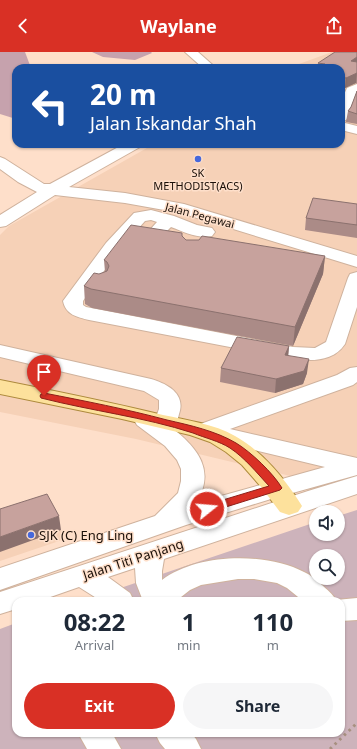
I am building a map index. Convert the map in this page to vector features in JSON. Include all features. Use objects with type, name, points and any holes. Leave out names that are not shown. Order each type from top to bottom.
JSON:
[{"type":"main road","points":[[0,387],[136,415],[207,434],[233,446],[253,462],[283,497]]},
{"type":"street","points":[[191,52],[205,64]]},
{"type":"street","points":[[345,108],[352,91],[357,88]]},
{"type":"street","points":[[345,127],[357,130]]},
{"type":"street","points":[[345,138],[357,139]]},
{"type":"street","points":[[0,222],[45,189],[113,148]]},
{"type":"street","points":[[0,212],[127,148]]},
{"type":"street","points":[[0,162],[24,179],[45,189]]},
{"type":"street","name":"Jalan Pegawai","points":[[45,189],[125,198],[159,222],[184,209],[357,262]]},
{"type":"street","points":[[206,232],[193,230],[168,220],[159,222],[151,215],[140,217],[112,247],[93,284],[73,301],[74,307],[79,311],[293,353],[311,355],[322,353],[335,344],[357,278]]},
{"type":"street","points":[[195,248],[216,218]]},
{"type":"street","points":[[0,351],[151,386],[164,392],[170,400],[183,427],[357,467]]},
{"type":"street","points":[[183,427],[345,380],[357,373]]},
{"type":"street","points":[[136,415],[171,438],[180,446],[192,467],[193,480],[190,492],[184,503],[163,523]]},
{"type":"street","name":"Jalan Titi Panjang","points":[[18,597],[152,552],[357,467]]},
{"type":"street","name":"Jalan Titi Panjang","points":[[0,579],[94,545],[163,523],[283,497],[357,485]]},
{"type":"street","points":[[152,552],[148,565],[148,578],[150,589],[155,597]]},
{"type":"street","points":[[163,597],[184,580],[223,570],[251,569],[287,575],[305,586],[317,597]]},
{"type":"street","points":[[81,576],[104,588],[115,597]]},
{"type":"street","name":"Jalan Titi Panjang","points":[[0,603],[12,599]]},
{"type":"street","points":[[345,610],[357,609]]},
{"type":"street","points":[[97,737],[105,749]]},
{"type":"street","points":[[174,737],[185,749]]},
{"type":"path","points":[[345,734],[357,722]]},
{"type":"path","points":[[330,749],[342,737]]},
{"type":"shaded area","points":[[0,52],[25,52],[30,64],[12,64],[12,118],[0,114]]},
{"type":"shaded area","points":[[92,52],[152,53],[135,60],[103,57]]},
{"type":"shaded area","points":[[332,52],[357,52],[357,492],[136,439],[0,412],[0,235],[9,226],[147,148],[345,148],[345,64],[299,64]]},
{"type":"shaded area","points":[[357,510],[357,749],[0,749],[0,629],[12,624],[12,737],[345,737],[345,597],[94,597],[309,524],[309,541],[345,541],[345,514]]},
{"type":"shaded area","name":"SJK (C) Eng Ling","points":[[0,524],[61,530],[65,539],[0,561]]},
{"type":"building","points":[[335,52],[357,52],[357,57],[351,61],[357,62],[357,73],[346,78],[345,64],[318,63]]},
{"type":"building","points":[[357,91],[357,114],[348,111]]},
{"type":"building","points":[[313,198],[357,204],[357,225],[306,218]]},
{"type":"building","points":[[131,225],[182,233],[182,236],[186,240],[199,240],[202,236],[325,256],[295,327],[91,289],[84,286],[94,273],[99,274],[107,271],[109,266],[104,260]]},
{"type":"building","points":[[237,337],[289,346],[285,355],[309,359],[304,371],[276,379],[221,368]]},
{"type":"building","points":[[47,494],[59,516],[0,537],[0,509]]},
{"type":"place","name":"SK METHODIST(ACS)","points":[[198,159]]},
{"type":"place","name":"SJK (C) Eng Ling","points":[[31,535]]},
{"type":"route","points":[[44,396],[118,410],[182,426],[221,439],[233,446],[253,462],[269,478],[276,488],[207,509]]}]
